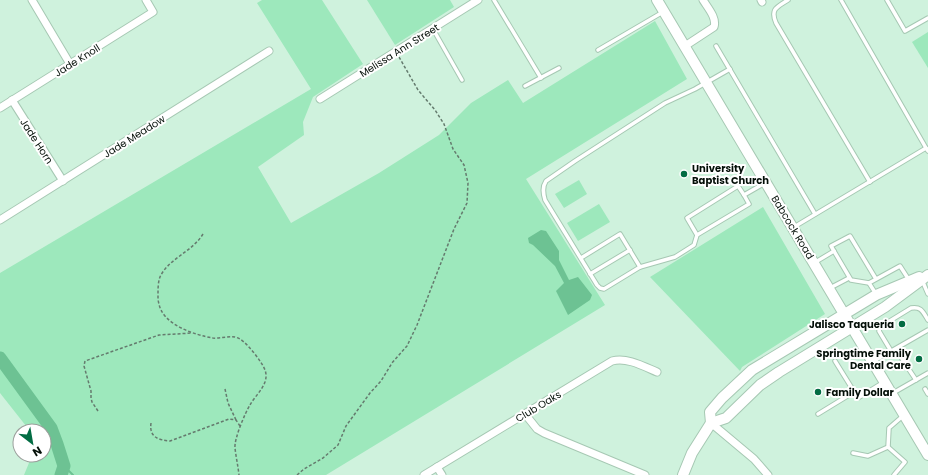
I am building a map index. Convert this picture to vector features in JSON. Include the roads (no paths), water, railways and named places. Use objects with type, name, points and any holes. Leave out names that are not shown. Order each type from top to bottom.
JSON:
[{"type":"street","points":[[32,0],[70,64]]},
{"type":"street","name":"Jade Knoll","points":[[0,108],[153,12],[146,0]]},
{"type":"street","name":"Melissa Ann Street","points":[[320,99],[478,0]]},
{"type":"street","name":"Babcock Road","points":[[657,0],[830,288],[904,415],[925,443],[928,455]]},
{"type":"street","points":[[685,46],[714,27],[714,19],[703,0]]},
{"type":"street","name":"Jade Meadow","points":[[0,220],[268,51]]},
{"type":"street","name":"Jade Horn","points":[[12,100],[63,181]]},
{"type":"street","points":[[768,475],[754,459],[711,424],[710,412],[722,398],[752,370],[876,295],[924,276]]},
{"type":"street","points":[[683,475],[692,453],[711,424],[726,418],[755,389],[779,372],[884,307],[924,276]]},
{"type":"street","name":"Club Oaks","points":[[424,475],[612,361],[622,360],[631,362],[657,372]]},
{"type":"street","points":[[525,414],[537,429],[544,433],[645,475]]},
{"type":"street","points":[[437,467],[442,475]]},
{"type":"lane","points":[[494,0],[541,78]]},
{"type":"lane","points":[[788,0],[775,8],[773,13],[776,23],[870,182]]},
{"type":"lane","points":[[793,227],[927,150],[841,0]]},
{"type":"lane","points":[[887,0],[906,31],[928,18]]},
{"type":"lane","points":[[598,50],[664,12]]},
{"type":"lane","points":[[433,29],[462,80]]},
{"type":"lane","points":[[716,46],[815,214]]},
{"type":"lane","points":[[525,86],[559,68]]},
{"type":"lane","points":[[697,235],[687,218],[738,186],[749,204],[697,235],[694,245],[675,257],[640,267],[604,289],[600,288],[545,200],[544,185],[546,181],[575,161],[665,103],[730,69]]},
{"type":"lane","points":[[744,195],[766,182]]},
{"type":"lane","points":[[581,258],[620,234],[640,267]]},
{"type":"lane","points":[[876,280],[850,236],[831,246],[851,280],[869,283],[876,280],[900,266],[910,281]]},
{"type":"lane","points":[[590,274],[630,250]]},
{"type":"lane","points":[[814,263],[834,252]]},
{"type":"lane","points":[[924,276],[928,294]]},
{"type":"lane","points":[[830,288],[850,278]]},
{"type":"lane","points":[[869,283],[876,295]]},
{"type":"lane","points":[[891,351],[880,331],[880,327],[911,308],[916,307],[922,309],[928,320]]},
{"type":"lane","points":[[873,362],[928,330]]},
{"type":"lane","points":[[902,359],[916,380]]},
{"type":"lane","points":[[835,362],[858,398],[885,381]]},
{"type":"lane","points":[[892,394],[928,372]]},
{"type":"lane","points":[[925,389],[928,394]]},
{"type":"lane","points":[[818,414],[854,392]]},
{"type":"lane","points":[[888,447],[889,428],[904,415]]},
{"type":"lane","points":[[853,453],[868,456],[888,447]]},
{"type":"lane","points":[[888,447],[905,462],[894,475]]},
{"type":"waterway","points":[[0,358],[51,428],[64,466],[61,475]]},
{"type":"waterway","points":[[64,466],[73,475]]},
{"type":"place","name":"University Baptist Church","points":[[684,174]]},
{"type":"place","name":"Jalisco Taqueria","points":[[902,324]]},
{"type":"place","name":"Springtime Family Dental Care","points":[[919,359]]},
{"type":"place","name":"Family Dollar","points":[[818,392]]}]
